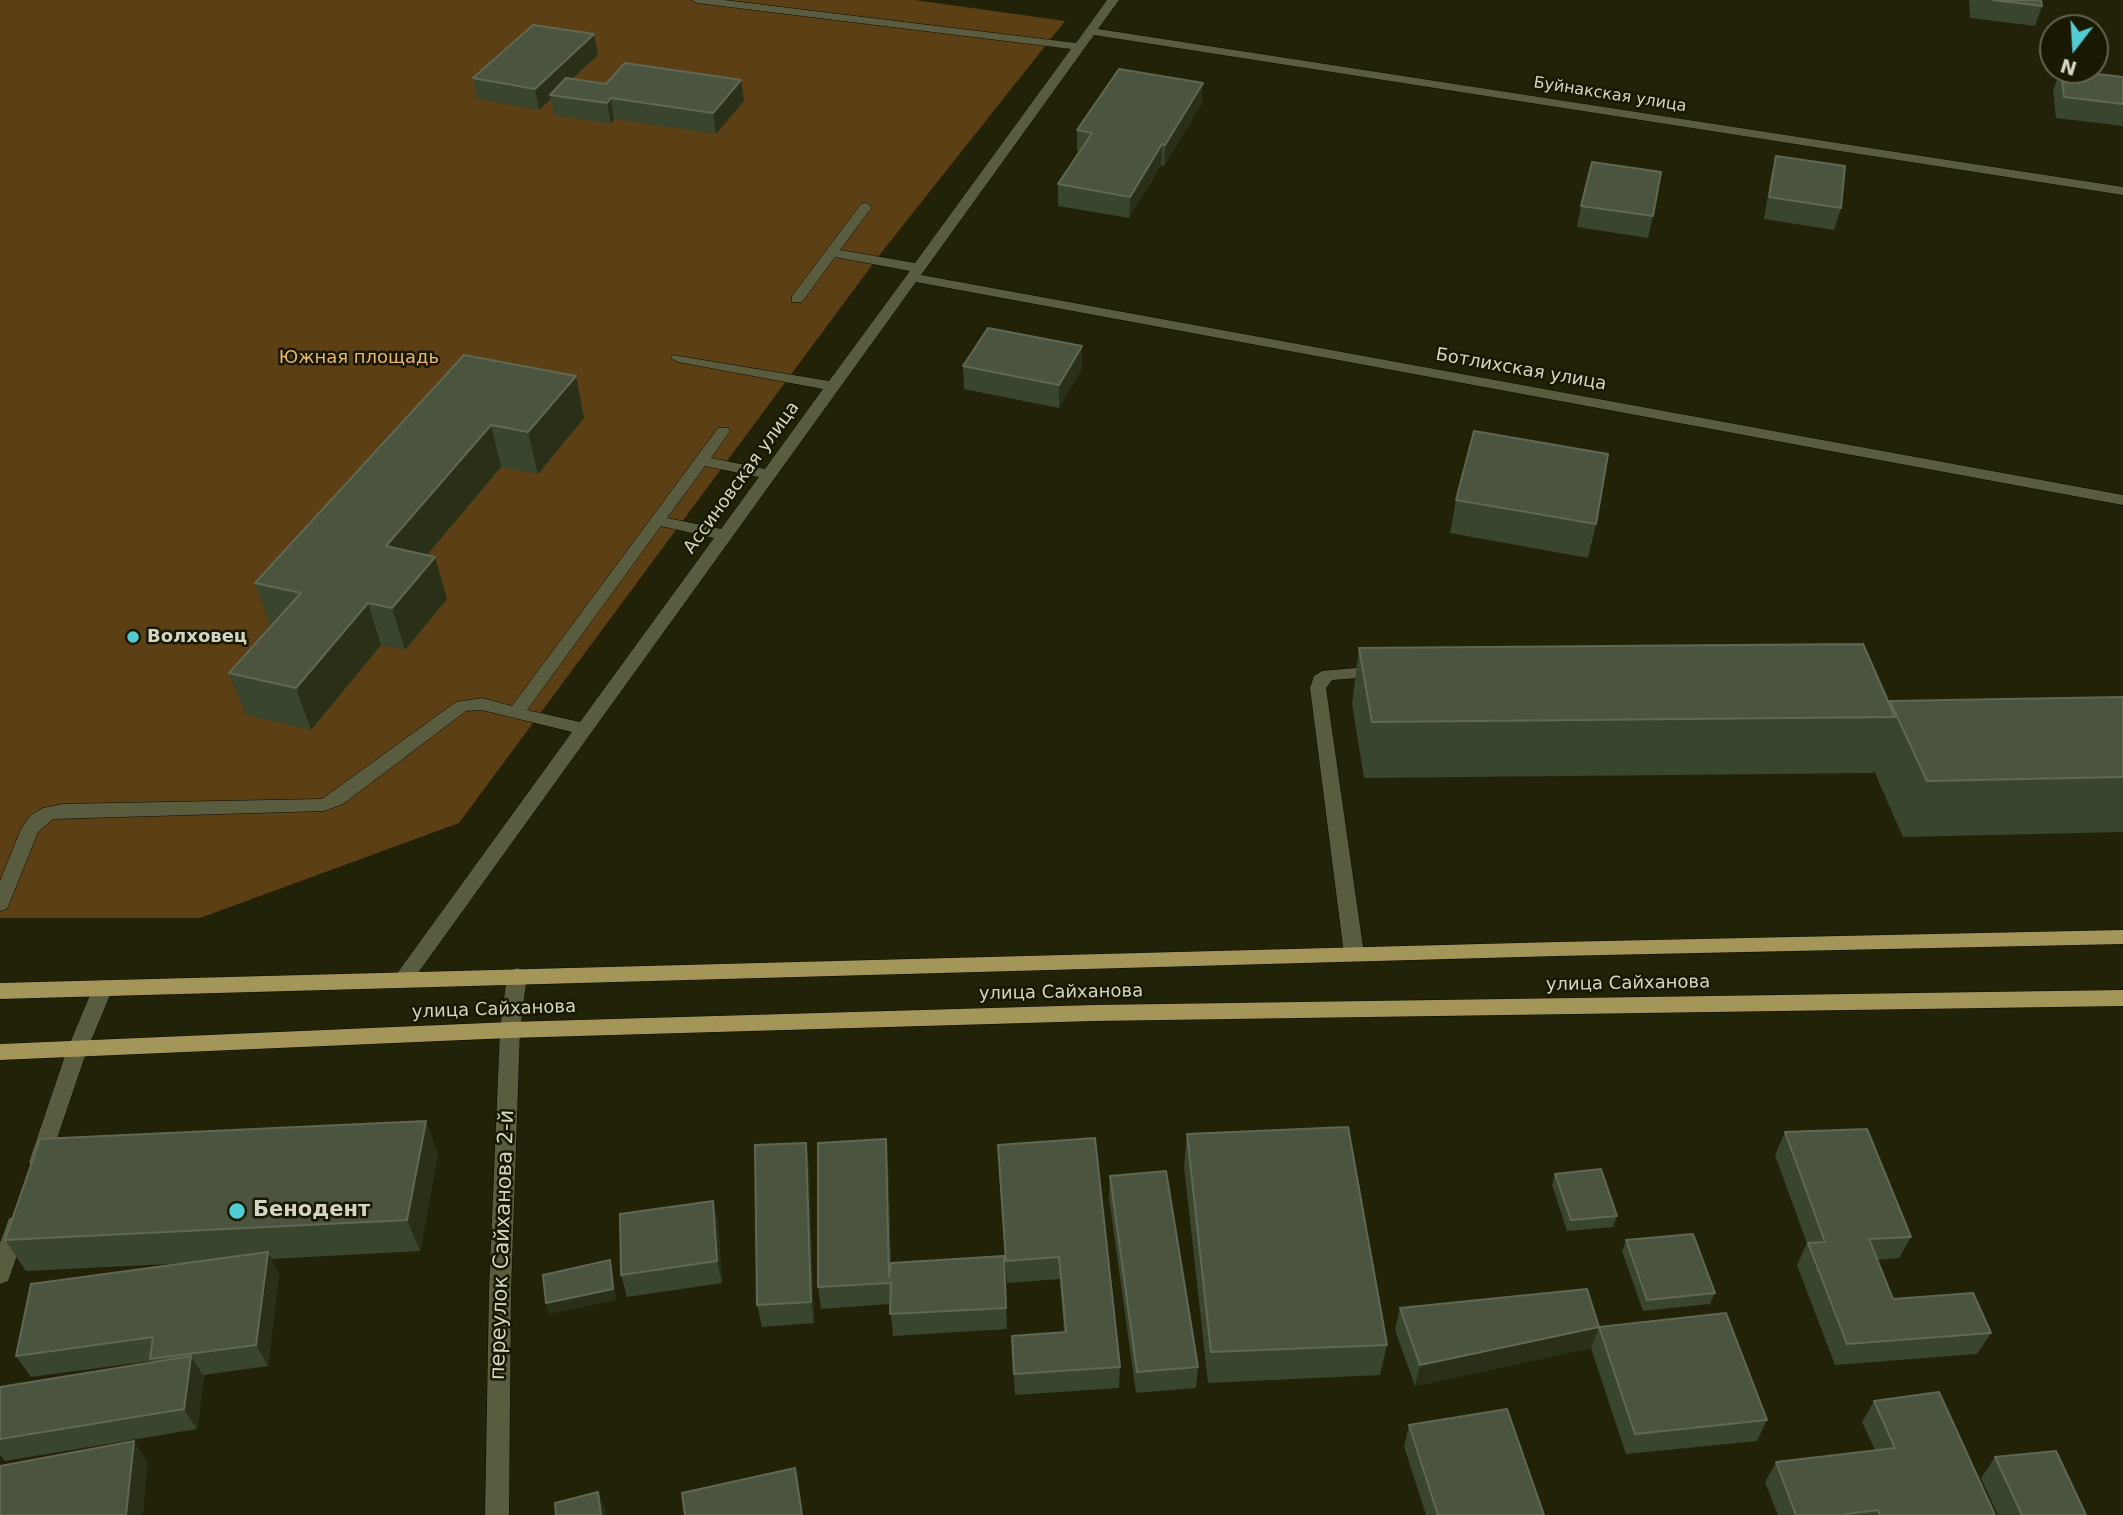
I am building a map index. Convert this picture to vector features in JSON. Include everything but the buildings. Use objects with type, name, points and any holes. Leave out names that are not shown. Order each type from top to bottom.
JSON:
[{"type":"main road","name":"улица Сайханова","points":[[0,991],[1354,954],[2123,937]]},
{"type":"main road","name":"улица Сайханова","points":[[0,1052],[77,1051],[510,1030],[1108,1013],[2123,998]]},
{"type":"street","points":[[697,0],[1079,47]]},
{"type":"street","name":"Ассиновская улица","points":[[403,979],[1113,0]]},
{"type":"street","name":"Буйнакская улица","points":[[1091,31],[2123,191]]},
{"type":"street","points":[[797,299],[866,206]]},
{"type":"street","name":"Ботлихская улица","points":[[832,253],[914,272],[2123,500]]},
{"type":"street","points":[[678,358],[832,386]]},
{"type":"street","points":[[516,713],[723,431]]},
{"type":"street","points":[[702,461],[768,474]]},
{"type":"street","points":[[658,520],[724,535]]},
{"type":"street","points":[[1354,954],[1318,688],[1320,680],[1328,675],[1394,672]]},
{"type":"street","points":[[0,904],[30,829],[37,820],[49,813],[324,806],[462,706],[482,704],[584,729]]},
{"type":"street","name":"переулок Сайханова 2-й","points":[[497,1515],[500,1290],[510,1030],[517,976]]},
{"type":"street","points":[[32,1182],[77,1051],[103,988]]},
{"type":"street","points":[[0,1274],[23,1208]]},
{"type":"green space","name":"Южная площадь","points":[[0,0],[915,0],[1065,21],[881,253],[459,823],[200,918],[0,918]]},
{"type":"place","name":"Волховец","points":[[133,637]]},
{"type":"place","name":"Бенодент","points":[[237,1211]]}]
